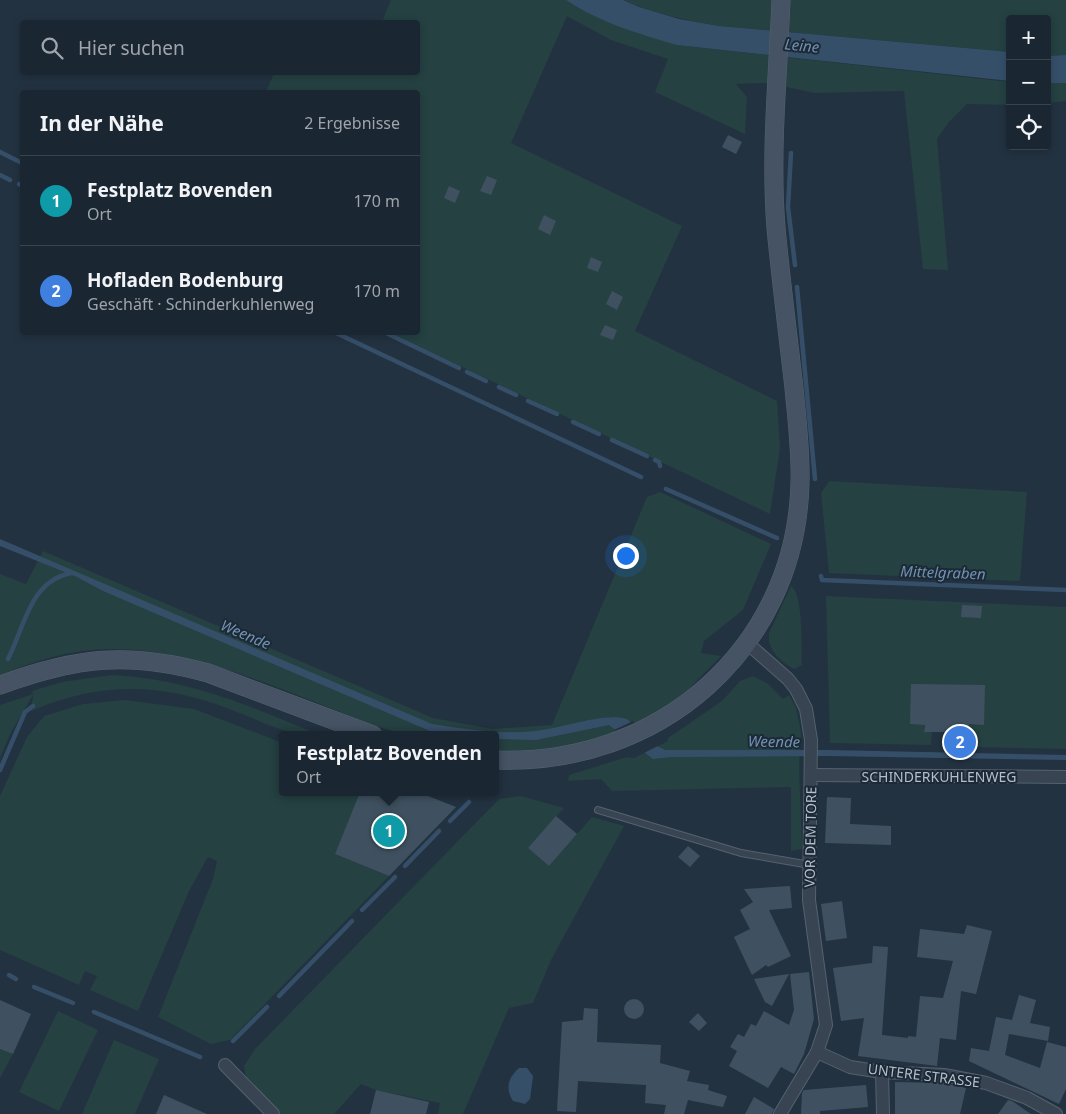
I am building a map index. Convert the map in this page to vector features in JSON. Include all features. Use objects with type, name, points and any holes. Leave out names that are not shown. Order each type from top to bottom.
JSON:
[{"type":"main road","points":[[499,760],[548,759],[600,748],[656,725],[696,697],[747,644],[765,614],[782,577],[795,532],[800,485],[798,427],[776,226],[774,166],[781,0]]},
{"type":"main road","points":[[0,684],[44,669],[74,662],[142,660],[180,665],[208,673],[362,731]]},
{"type":"street","name":"VOR DEM TORE","points":[[747,644],[788,679],[796,689],[806,709],[811,740],[811,917],[826,1014],[824,1031],[817,1052],[780,1114]]},
{"type":"street","name":"SCHINDERKUHLENWEG","points":[[811,770],[1066,777]]},
{"type":"street","name":"UNTERE STRASSE","points":[[817,1052],[850,1067],[882,1072],[944,1075],[986,1082],[1027,1098],[1056,1114]]},
{"type":"street","points":[[225,1065],[273,1114]]},
{"type":"street","points":[[882,1072],[883,1114]]},
{"type":"lane","points":[[598,810],[741,853],[810,864]]},
{"type":"green space","points":[[391,0],[566,0],[677,45],[1006,82],[1006,105],[967,104],[948,123],[937,139],[948,270],[923,269],[904,91],[815,93],[767,83],[736,84],[747,97],[745,134],[655,92],[668,59],[611,40],[567,16],[511,143],[682,226],[635,331],[777,401],[780,448],[770,514],[395,335],[420,335],[420,90],[267,90],[273,75],[420,75],[420,20],[383,20]]},
{"type":"green space","points":[[623,0],[1066,0],[1066,55],[1051,56],[1051,15],[1006,15],[1006,52],[719,26],[658,13]]},
{"type":"green space","points":[[1051,83],[1066,83],[1066,101],[1051,103]]},
{"type":"green space","points":[[829,481],[1027,492],[1020,581],[829,573],[821,493]]},
{"type":"green space","points":[[660,492],[771,544],[743,610],[704,641],[701,653],[721,656],[689,689],[656,714],[608,736],[550,751],[499,752],[499,731],[392,731],[270,684],[191,660],[152,652],[113,649],[76,652],[38,661],[0,675],[0,574],[26,584],[43,551],[433,718],[492,729],[552,725],[647,497]]},
{"type":"green space","points":[[791,586],[798,600],[802,635],[802,665],[794,669],[772,650],[769,639],[769,633]]},
{"type":"green space","points":[[826,596],[1066,607],[1066,749],[969,747],[970,685],[925,685],[924,731],[932,732],[931,745],[830,743]]},
{"type":"green space","points":[[112,675],[167,682],[244,704],[310,731],[286,731],[206,701],[156,691],[132,689],[107,690],[82,694],[31,711],[33,695],[11,732],[0,758],[0,705],[33,694],[32,691],[62,682]]},
{"type":"green space","points":[[753,676],[768,684],[783,699],[789,695],[796,708],[801,732],[799,767],[802,849],[791,851],[791,787],[612,791],[601,779],[568,781],[569,775],[627,757],[634,758],[668,741],[668,738],[722,701],[740,681]]},
{"type":"green space","points":[[125,700],[194,709],[279,741],[279,796],[358,796],[335,854],[389,876],[230,1040],[211,1044],[158,1017],[213,879],[217,861],[208,857],[189,891],[138,1011],[90,990],[97,976],[85,971],[79,985],[0,950],[0,796],[27,737],[44,716],[83,704]]},
{"type":"green space","points":[[521,796],[564,808],[528,848],[549,866],[592,817],[624,826],[551,960],[533,1003],[509,1008],[463,1114],[438,1114],[440,1103],[376,1090],[361,1084],[334,1114],[281,1114],[246,1078],[244,1066],[255,1049],[499,799]]},
{"type":"green space","points":[[58,1011],[98,1030],[59,1111],[19,1092]]},
{"type":"green space","points":[[114,1040],[159,1059],[135,1114],[82,1114]]},
{"type":"green space","points":[[0,1049],[13,1054],[0,1078]]},
{"type":"water","name":"Leine","points":[[566,0],[623,0],[679,19],[719,26],[1006,52],[1006,81],[677,45],[634,32],[579,8]]},
{"type":"water","points":[[1066,55],[1066,83],[1051,83],[1051,56]]},
{"type":"water","points":[[0,539],[432,724],[483,731],[430,731],[103,591],[77,577],[0,546]]},
{"type":"water","points":[[617,717],[627,719],[665,750],[828,750],[1066,755],[1066,760],[828,756],[671,757],[653,759],[609,725],[536,740],[499,739],[499,732],[545,730],[594,719]]},
{"type":"water","points":[[519,1068],[527,1068],[533,1076],[530,1099],[525,1104],[513,1101],[508,1087],[510,1079]]},
{"type":"pier","points":[[633,721],[660,745],[642,754],[614,730]]},
{"type":"building","points":[[728,135],[742,142],[736,154],[722,147]]},
{"type":"building","points":[[487,176],[497,180],[491,195],[480,191]]},
{"type":"building","points":[[449,186],[460,191],[455,203],[444,198]]},
{"type":"building","points":[[544,215],[556,221],[550,235],[538,229]]},
{"type":"building","points":[[591,257],[602,262],[598,272],[587,268]]},
{"type":"building","points":[[612,291],[623,297],[617,310],[606,304]]},
{"type":"building","points":[[605,325],[617,330],[613,340],[600,335]]},
{"type":"building","points":[[962,605],[982,606],[981,618],[961,617]]},
{"type":"building","points":[[911,684],[985,685],[984,725],[969,724],[969,732],[924,732],[925,725],[910,724]]},
{"type":"building","points":[[358,796],[428,796],[456,807],[389,876],[335,854]]},
{"type":"building","points":[[827,797],[851,798],[850,824],[891,826],[891,845],[825,843]]},
{"type":"building","points":[[556,816],[577,834],[549,866],[528,848]]},
{"type":"building","points":[[688,846],[700,856],[690,867],[678,857]]},
{"type":"building","points":[[790,886],[792,908],[769,910],[791,956],[768,967],[766,965],[752,975],[734,937],[750,929],[740,910],[753,902],[744,889]]},
{"type":"building","points":[[842,901],[847,938],[826,941],[821,904]]},
{"type":"building","points":[[967,925],[992,931],[976,994],[961,991],[956,1040],[940,1038],[937,1066],[858,1056],[864,1018],[841,1021],[833,968],[872,963],[873,946],[888,947],[882,1035],[916,1037],[920,996],[943,998],[953,961],[917,957],[920,929],[964,934]]},
{"type":"building","points":[[809,972],[814,1019],[804,1054],[794,1074],[781,1067],[768,1088],[729,1066],[737,1051],[730,1047],[738,1034],[744,1037],[751,1024],[756,1026],[764,1011],[789,1025],[794,1010],[790,974]]},
{"type":"building","points":[[789,974],[772,1006],[765,1002],[754,979]]},
{"type":"building","points":[[1019,995],[1036,1000],[1030,1023],[1050,1027],[1048,1041],[1009,1034],[1005,1055],[1040,1068],[1047,1042],[1066,1047],[1066,1089],[1059,1104],[969,1061],[971,1048],[989,1051],[996,1017],[1012,1020]]},
{"type":"building","points":[[630,999],[638,999],[644,1005],[644,1013],[638,1019],[630,1019],[624,1013],[624,1005]]},
{"type":"building","points":[[0,1000],[31,1014],[13,1054],[0,1049]]},
{"type":"building","points":[[584,1008],[598,1009],[597,1042],[661,1045],[660,1063],[690,1071],[687,1081],[709,1085],[708,1090],[727,1096],[723,1107],[688,1100],[684,1114],[664,1114],[666,1105],[645,1103],[646,1085],[578,1081],[576,1112],[557,1111],[562,1022],[583,1020]]},
{"type":"building","points":[[698,1013],[707,1023],[699,1031],[689,1022]]},
{"type":"building","points":[[895,1082],[944,1083],[966,1088],[960,1114],[895,1114]]},
{"type":"building","points":[[866,1085],[868,1107],[820,1111],[820,1114],[801,1114],[802,1093],[804,1090]]},
{"type":"building","points":[[376,1090],[429,1102],[426,1114],[370,1114]]},
{"type":"building","points":[[164,1095],[207,1114],[156,1114]]},
{"type":"building","points":[[754,1097],[774,1109],[772,1114],[745,1114]]},
{"type":"building","points":[[1008,1100],[1012,1101],[1031,1114],[998,1114]]},
{"type":"waterway","points":[[0,152],[20,162]]},
{"type":"waterway","points":[[791,153],[788,207],[795,265]]},
{"type":"waterway","points":[[0,175],[10,180]]},
{"type":"waterway","points":[[797,287],[815,479]]},
{"type":"waterway","points":[[340,335],[641,477]]},
{"type":"waterway","points":[[390,335],[459,368]]},
{"type":"waterway","points":[[467,372],[486,381]]},
{"type":"waterway","points":[[499,387],[516,395]]},
{"type":"waterway","points":[[528,401],[557,414]]},
{"type":"waterway","points":[[573,422],[599,434]]},
{"type":"waterway","points":[[612,440],[647,456]]},
{"type":"waterway","points":[[655,460],[659,462],[660,466]]},
{"type":"waterway","points":[[666,489],[777,538]]},
{"type":"waterway","points":[[8,659],[31,606],[38,595],[58,577],[72,573]]},
{"type":"waterway","name":"Mittelgraben","points":[[821,576],[822,580],[1066,590]]},
{"type":"waterway","points":[[0,770],[25,712],[33,706]]},
{"type":"waterway","points":[[450,821],[469,802]]},
{"type":"waterway","points":[[405,866],[439,831]]},
{"type":"waterway","points":[[362,910],[395,877]]},
{"type":"waterway","points":[[279,996],[352,921]]},
{"type":"waterway","points":[[9,975],[16,979]]},
{"type":"waterway","points":[[34,987],[73,1003]]},
{"type":"waterway","points":[[233,1041],[267,1007]]},
{"type":"waterway","points":[[94,1012],[200,1057]]},
{"type":"place","name":"Hofladen Bodenburg","points":[[960,742]]},
{"type":"place","name":"Festplatz Bovenden","points":[[389,831]]},
{"type":"water label","name":"Weende","points":[[246,634]]},
{"type":"water label","name":"Weende","points":[[774,741]]}]
